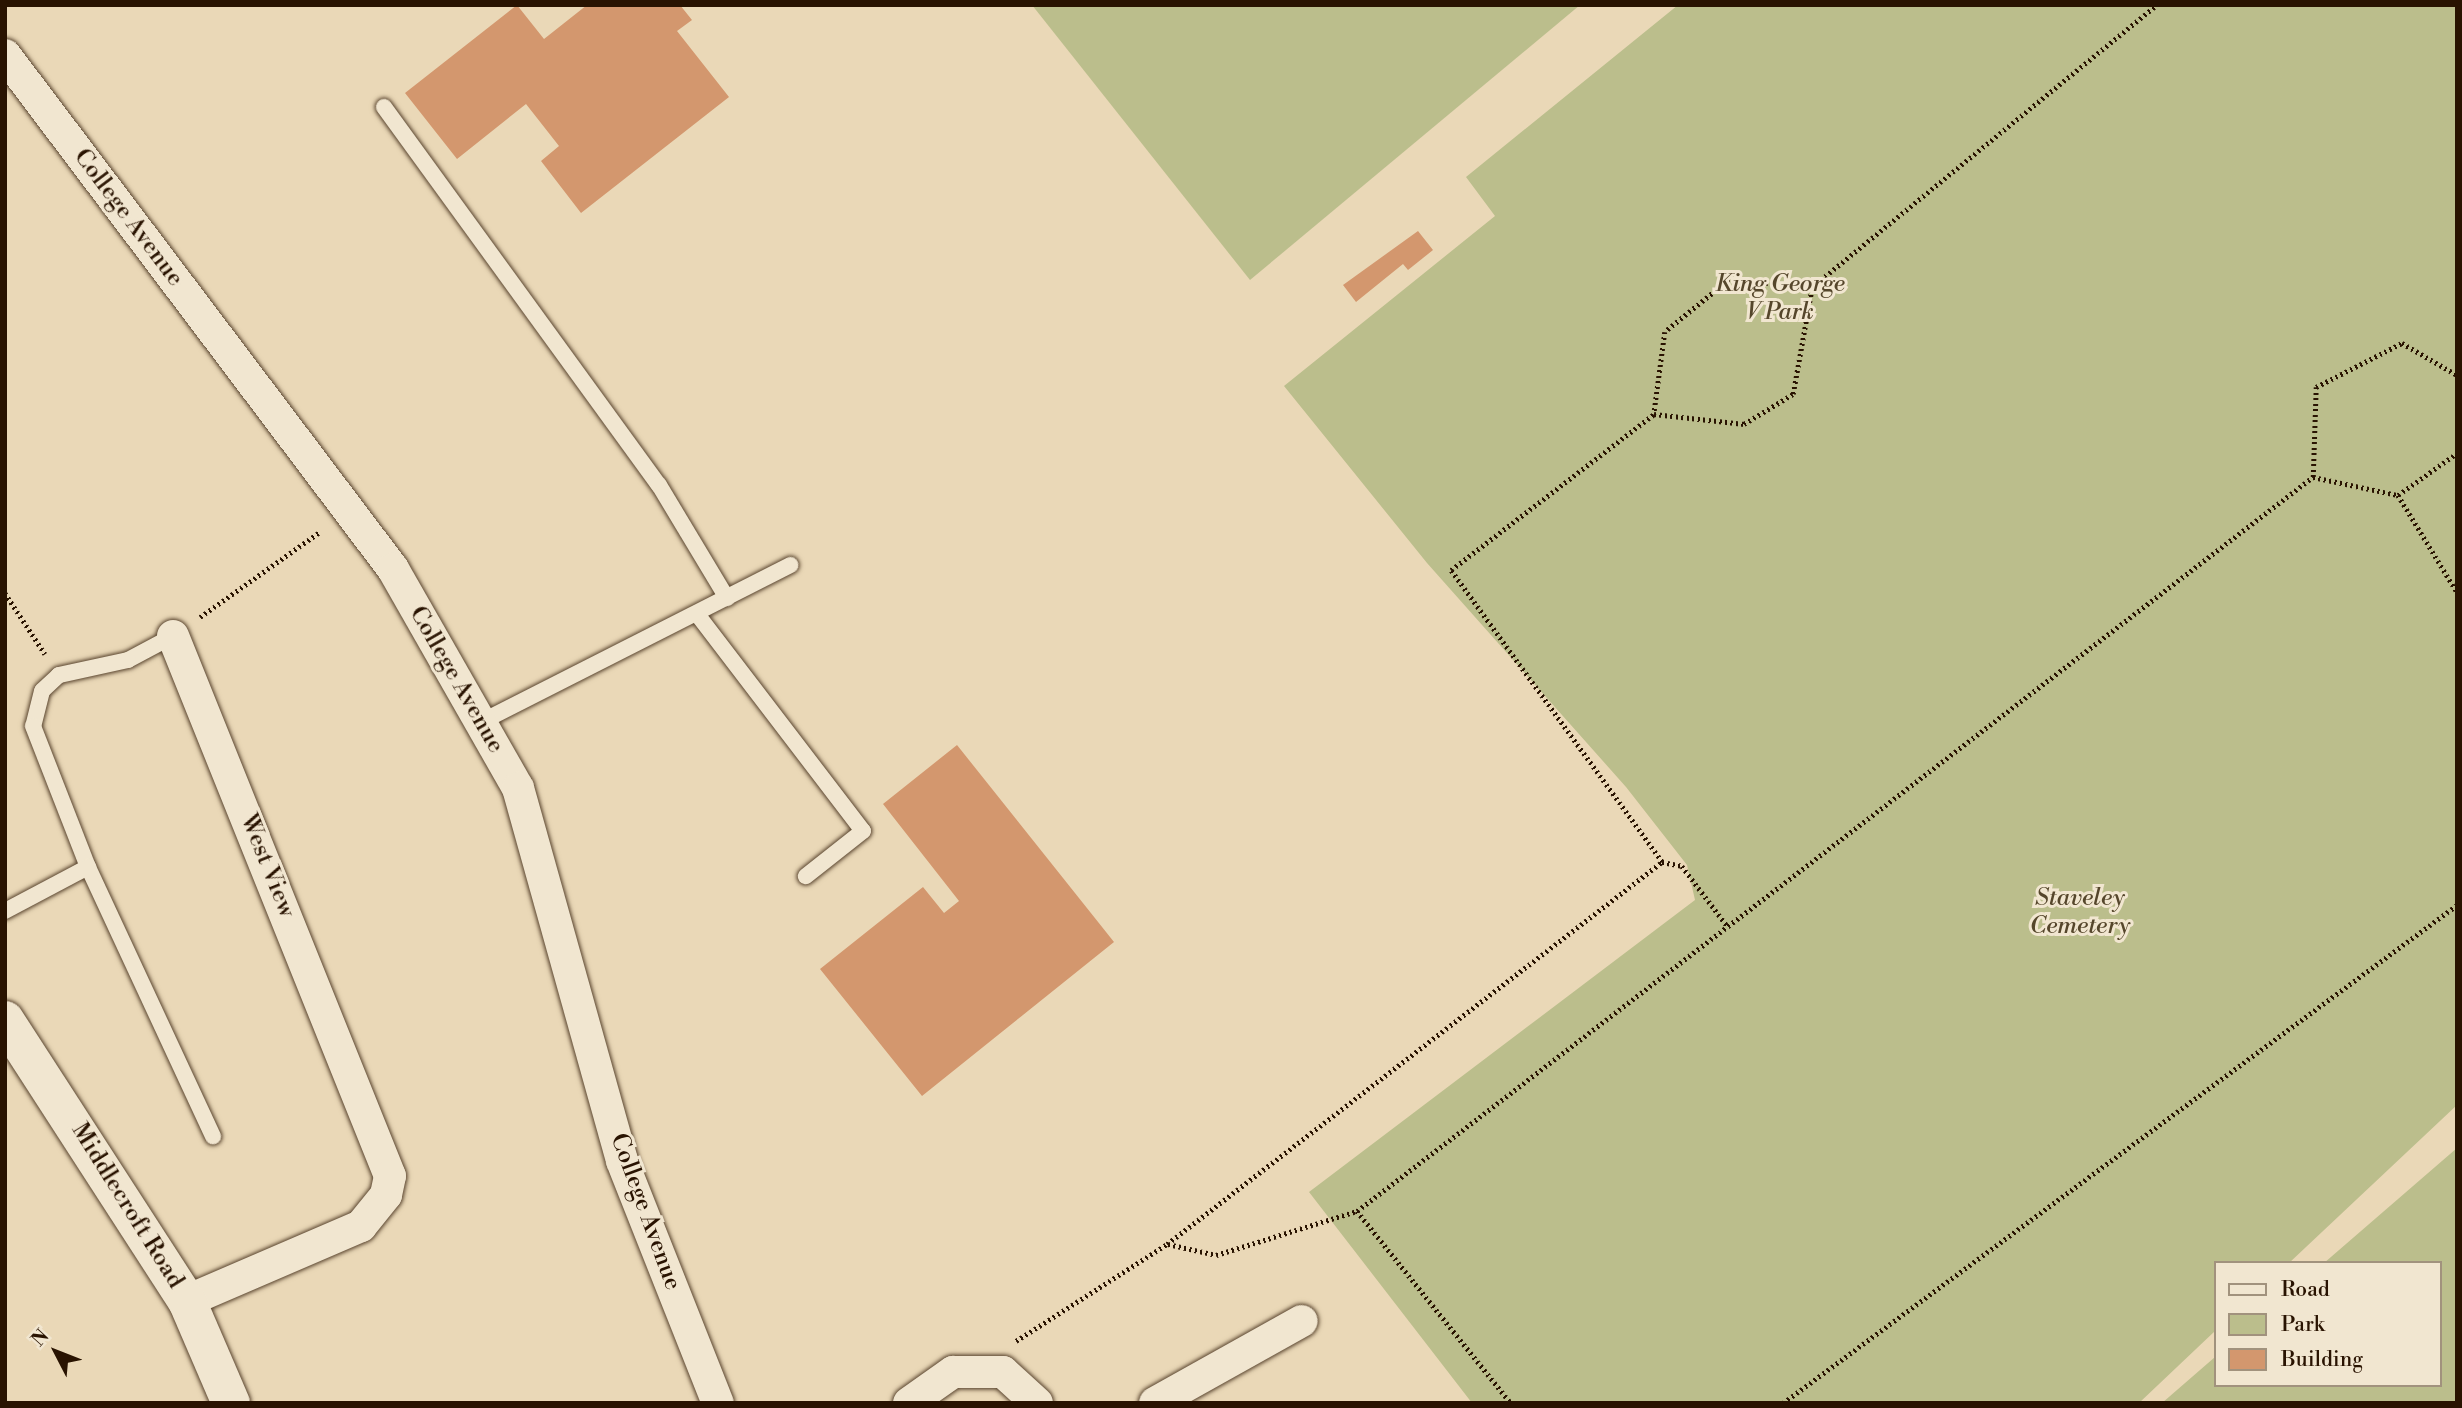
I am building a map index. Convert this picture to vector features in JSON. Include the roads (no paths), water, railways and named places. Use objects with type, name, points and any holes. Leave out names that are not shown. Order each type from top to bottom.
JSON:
[{"type":"street","name":"College Avenue","points":[[5,55],[393,569],[518,788],[622,1161],[718,1403]]},
{"type":"street","name":"West View","points":[[173,636],[390,1176],[386,1195],[361,1226],[187,1301]]},
{"type":"street","name":"Middlecroft Road","points":[[5,1020],[187,1301],[231,1403]]},
{"type":"street","points":[[1155,1403],[1302,1321]]},
{"type":"street","points":[[909,1403],[953,1372],[1003,1372],[1037,1403]]},
{"type":"lane","points":[[384,107],[659,485],[727,598]]},
{"type":"lane","points":[[481,722],[791,565]]},
{"type":"lane","points":[[697,614],[863,831],[806,876]]},
{"type":"lane","points":[[173,636],[128,660],[58,675],[42,691],[33,726],[88,867],[213,1136]]},
{"type":"lane","points":[[5,911],[88,867]]},
{"type":"park label","name":"King George V Park","points":[[1780,299]]},
{"type":"park label","name":"Staveley Cemetery","points":[[2080,913]]}]
